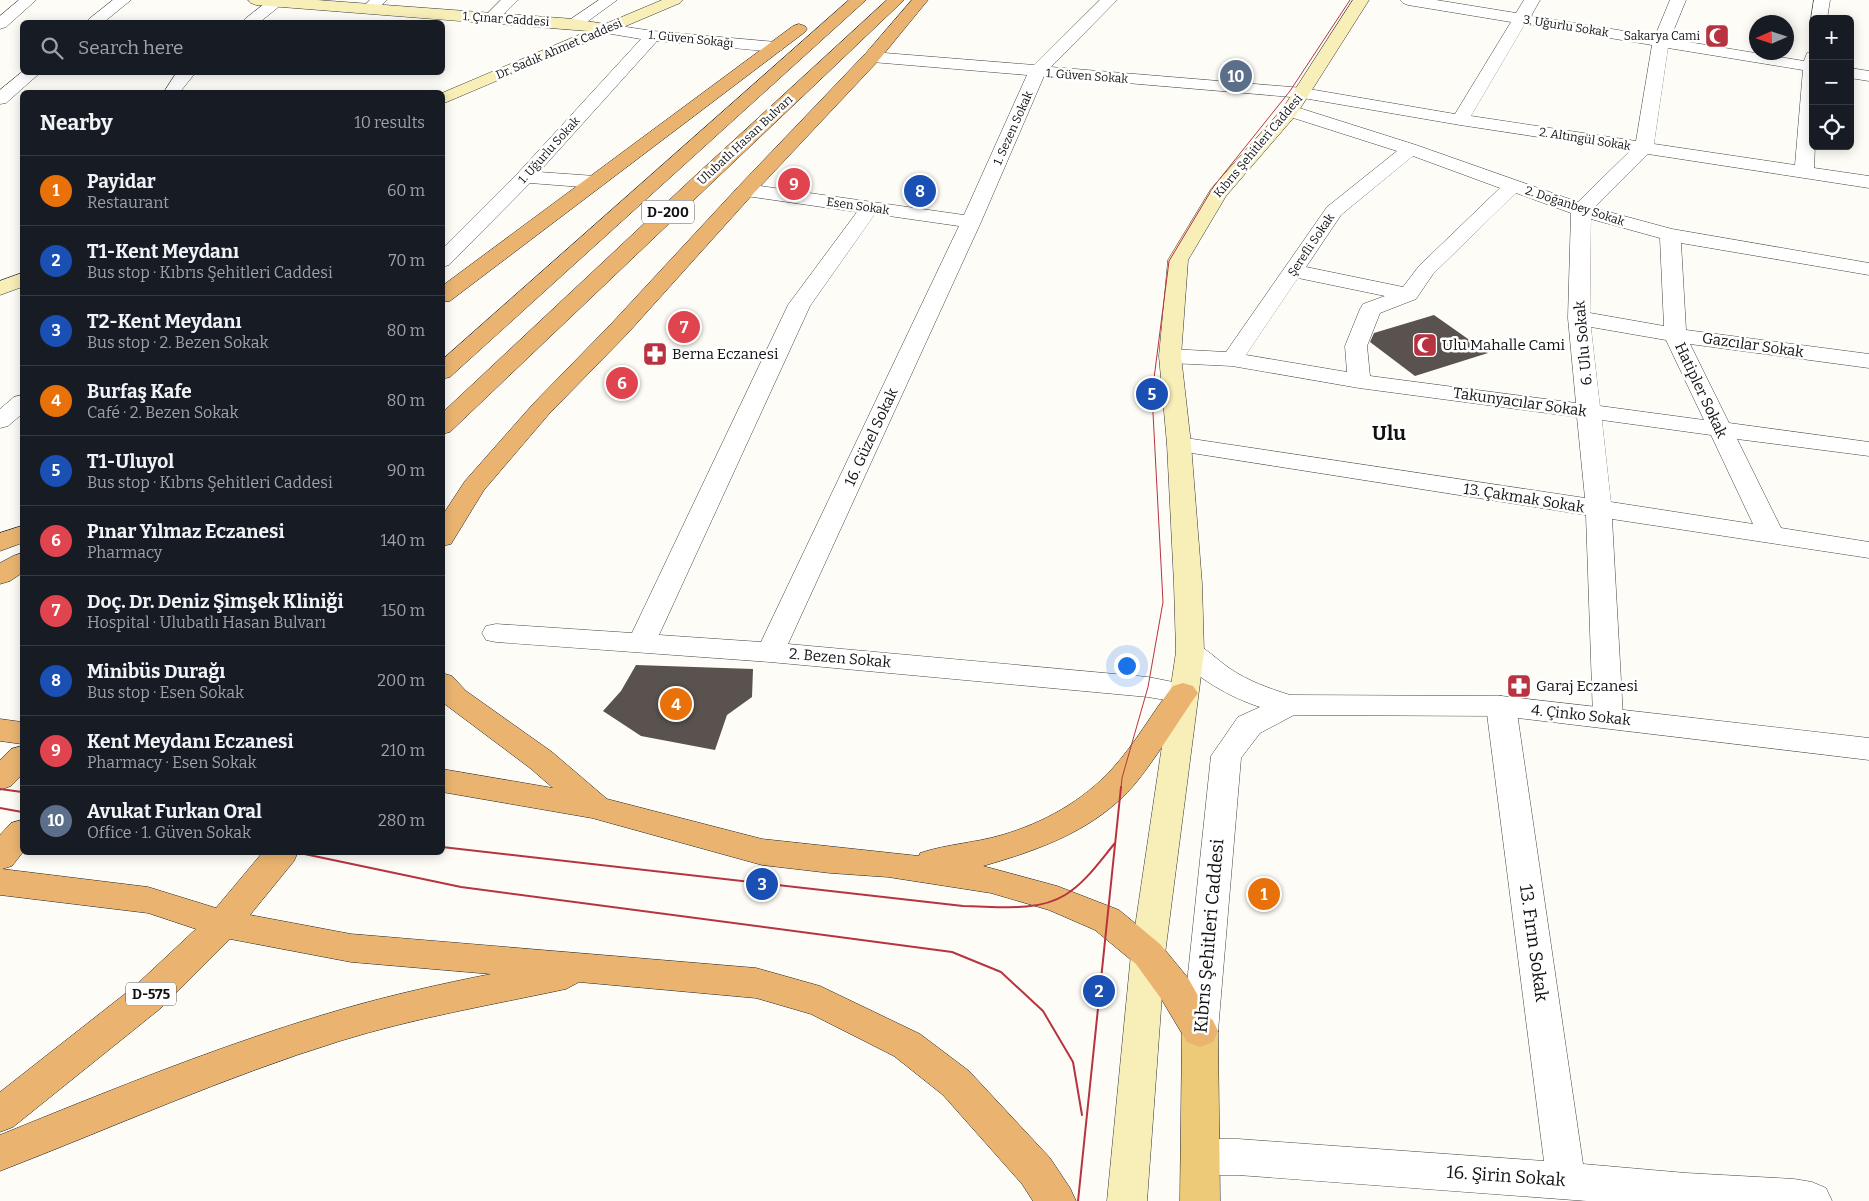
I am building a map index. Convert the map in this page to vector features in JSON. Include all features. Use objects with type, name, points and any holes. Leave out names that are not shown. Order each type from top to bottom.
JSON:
[{"type":"highway","points":[[445,294],[776,48],[835,0]]},
{"type":"highway","name":"Ulubatlı Hasan Bulvarı","points":[[445,369],[858,0]]},
{"type":"highway","name":"Ulubatlı Hasan Bulvarı","points":[[445,424],[703,179],[896,0]]},
{"type":"highway","points":[[445,533],[474,486],[541,409],[620,328],[746,190],[872,57],[920,0]]},
{"type":"highway","points":[[0,543],[20,535]]},
{"type":"highway","points":[[0,563],[20,556]]},
{"type":"highway","points":[[0,575],[20,563]]},
{"type":"highway","points":[[445,686],[456,698],[541,760],[597,808]]},
{"type":"highway","points":[[888,864],[959,859],[1040,835],[1089,808],[1122,778],[1183,693]]},
{"type":"highway","points":[[0,730],[20,732]]},
{"type":"highway","points":[[0,778],[20,759]]},
{"type":"highway","points":[[445,781],[597,808],[762,852],[830,860],[888,864],[991,880],[1057,899],[1107,920],[1148,954],[1176,989],[1200,1031]]},
{"type":"highway","points":[[0,857],[20,834]]},
{"type":"highway","name":"D-575","points":[[0,1115],[148,997],[223,924],[280,855]]},
{"type":"highway","points":[[0,882],[148,900],[223,924],[351,948],[756,983],[820,1001],[907,1045],[956,1083],[1036,1171],[1056,1201]]},
{"type":"highway","points":[[0,1152],[167,1084],[343,1025],[592,968]]},
{"type":"main road","name":"1. Çınar Caddesi","points":[[256,0],[374,4],[491,18],[574,24],[606,29]]},
{"type":"main road","name":"Dr. Sadık Ahmet Caddesi","points":[[445,98],[675,0]]},
{"type":"main road","name":"Kıbrıs Şehitleri Caddesi","points":[[1127,1201],[1148,954],[1190,652],[1188,584],[1179,444],[1170,356],[1178,260],[1218,193],[1290,111],[1303,93],[1361,0]]},
{"type":"main road","points":[[0,289],[20,280]]},
{"type":"main road","name":"Kıbrıs Şehitleri Caddesi","points":[[1200,1031],[1200,1201]]},
{"type":"street","points":[[0,24],[28,0]]},
{"type":"street","points":[[98,20],[123,0]]},
{"type":"street","points":[[491,18],[510,0]]},
{"type":"street","points":[[574,24],[609,0]]},
{"type":"street","name":"1. Sezen Sokak","points":[[971,222],[1037,72],[1108,0]]},
{"type":"street","name":"3. Uğurlu Sokak","points":[[1408,0],[1661,42],[1809,63]]},
{"type":"street","points":[[1460,120],[1532,0]]},
{"type":"street","points":[[1581,210],[1644,148],[1661,42],[1678,0]]},
{"type":"street","points":[[1820,15],[1822,0]]},
{"type":"street","points":[[254,20],[278,1]]},
{"type":"street","name":"1. Güven Sokağı","points":[[606,29],[653,36],[776,48]]},
{"type":"street","name":"1. Uğurlu Sokak","points":[[445,258],[525,178],[653,36]]},
{"type":"street","name":"1. Güven Sokak","points":[[872,57],[1303,93]]},
{"type":"street","points":[[1854,74],[1869,76]]},
{"type":"street","points":[[0,99],[29,75]]},
{"type":"street","points":[[173,90],[184,75]]},
{"type":"street","name":"2. Altıngül Sokak","points":[[1303,93],[1460,120],[1869,182]]},
{"type":"street","points":[[1804,172],[1809,104]]},
{"type":"street","name":"2. Doğanbey Sokak","points":[[1290,111],[1410,149],[1581,210],[1670,235],[1869,269]]},
{"type":"street","name":"Şerefli Sokak","points":[[1232,359],[1334,210],[1410,149]]},
{"type":"street","points":[[525,178],[595,182]]},
{"type":"street","points":[[1359,380],[1356,346],[1371,309],[1408,294],[1426,270],[1513,186]]},
{"type":"street","name":"Esen Sokak","points":[[746,190],[971,222]]},
{"type":"street","points":[[641,643],[799,305],[870,208]]},
{"type":"street","name":"6. Ulu Sokak","points":[[1581,210],[1579,318],[1599,509],[1608,717]]},
{"type":"street","name":"16. Güzel Sokak","points":[[770,652],[971,222]]},
{"type":"street","name":"Hatipler Sokak","points":[[1670,235],[1675,335],[1771,535]]},
{"type":"street","points":[[1293,271],[1408,294]]},
{"type":"street","name":"Gazcılar Sokak","points":[[1579,318],[1675,335],[1869,361]]},
{"type":"street","name":"Takunyacılar Sokak","points":[[1170,356],[1232,359],[1359,380],[1869,449]]},
{"type":"street","points":[[0,421],[20,404]]},
{"type":"street","name":"13. Çakmak Sokak","points":[[1179,444],[1869,550]]},
{"type":"street","name":"2. Bezen Sokak","points":[[496,633],[770,652],[1138,686],[1183,693]]},
{"type":"street","points":[[1190,652],[1220,676],[1251,694],[1290,705]]},
{"type":"street","name":"4. Çinko Sokak","points":[[1290,705],[1501,706],[1869,749]]},
{"type":"street","name":"Kıbrıs Şehitleri Caddesi","points":[[1200,1031],[1226,756],[1249,725],[1290,705]]},
{"type":"street","name":"13. Fırın Sokak","points":[[1501,706],[1566,1180]]},
{"type":"street","name":"16. Şirin Sokak","points":[[1200,1157],[1238,1157],[1566,1180],[1688,1192],[1784,1195],[1812,1201]]},
{"type":"building","name":"Ulu Mahalle Cami","points":[[1434,315],[1488,353],[1415,376],[1370,342],[1374,333]]},
{"type":"building","points":[[636,665],[753,669],[752,697],[727,715],[715,750],[641,736],[603,711],[621,691]]},
{"type":"tram line","points":[[1121,788],[1122,778],[1148,687],[1163,602],[1152,394],[1169,261],[1214,186],[1290,91],[1350,0]]},
{"type":"tram line","points":[[1078,1201],[1121,787]]},
{"type":"tram line","points":[[0,789],[20,792]]},
{"type":"tram line","points":[[0,808],[20,812]]},
{"type":"tram line","points":[[445,847],[963,906],[1015,907],[1054,901],[1065,895],[1086,878],[1115,843]]},
{"type":"tram line","points":[[309,855],[461,887],[952,952],[1001,972],[1043,1011],[1073,1062],[1082,1115]]},
{"type":"place","name":"Sakarya Cami","points":[[1717,36]]},
{"type":"place","name":"Avukat Furkan Oral","points":[[1236,76]]},
{"type":"place","name":"Kent Meydanı Eczanesi","points":[[794,184]]},
{"type":"place","name":"Minibüs Durağı","points":[[920,191]]},
{"type":"place","name":"Doç. Dr. Deniz Şimşek Kliniği","points":[[684,327]]},
{"type":"place","name":"Ulu Mahalle Cami","points":[[1425,345]]},
{"type":"place","name":"Berna Eczanesi","points":[[655,354]]},
{"type":"place","name":"Pınar Yılmaz Eczanesi","points":[[622,383]]},
{"type":"place","name":"T1-Uluyol","points":[[1152,394]]},
{"type":"place","name":"Garaj Eczanesi","points":[[1519,686]]},
{"type":"place","name":"Burfaş Kafe","points":[[676,704]]},
{"type":"place","name":"T2-Kent Meydanı","points":[[762,884]]},
{"type":"place","name":"Payidar","points":[[1264,894]]},
{"type":"place","name":"T1-Kent Meydanı","points":[[1099,991]]},
{"type":"district","name":"Ulu","points":[[1389,433]]}]
